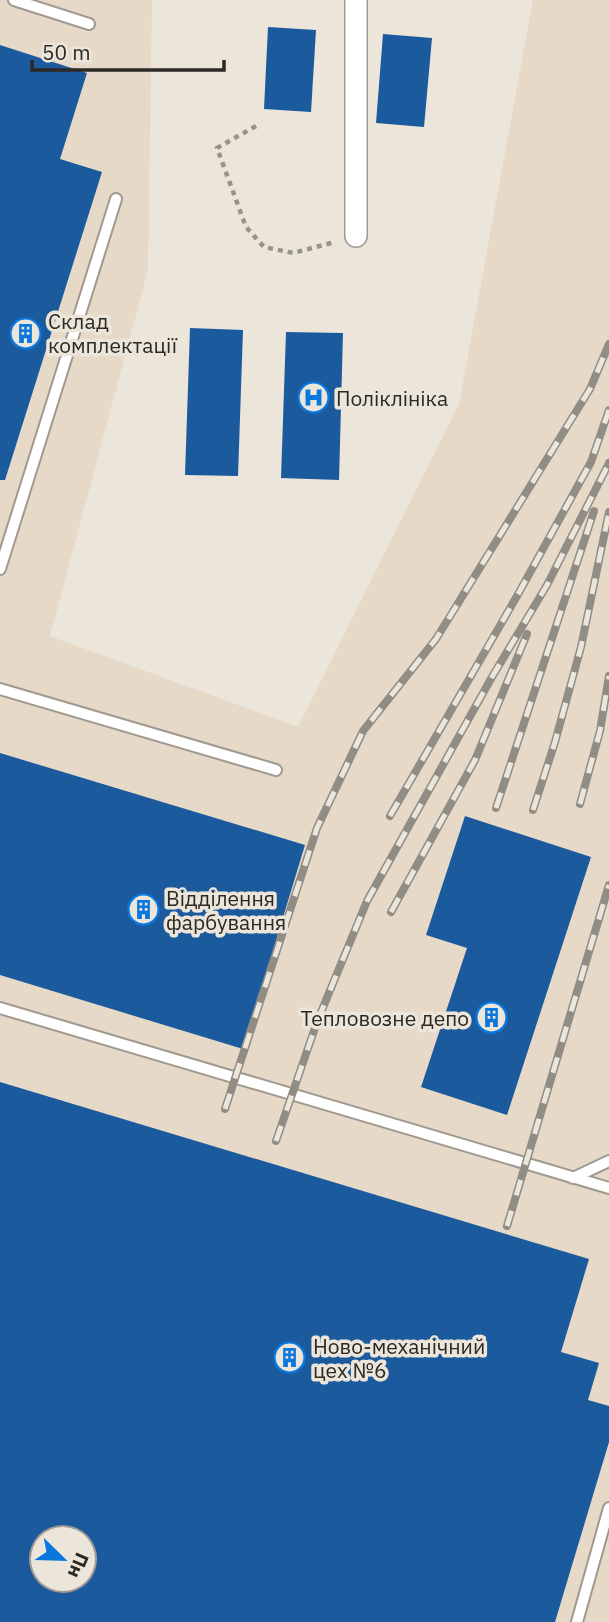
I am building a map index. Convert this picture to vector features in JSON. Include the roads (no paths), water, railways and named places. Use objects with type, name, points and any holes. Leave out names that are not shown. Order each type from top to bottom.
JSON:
[{"type":"street","points":[[356,0],[356,236]]},
{"type":"lane","points":[[14,0],[89,24]]},
{"type":"lane","points":[[0,569],[117,199]]},
{"type":"lane","points":[[0,689],[276,770]]},
{"type":"lane","points":[[0,1008],[609,1188]]},
{"type":"lane","points":[[573,1178],[609,1161]]},
{"type":"lane","points":[[577,1622],[609,1508]]},
{"type":"railway","points":[[225,1109],[317,828],[363,731],[436,639],[590,389],[609,344]]},
{"type":"railway","points":[[390,816],[591,462],[609,410]]},
{"type":"railway","points":[[276,1141],[317,1022],[367,901],[492,677],[547,585],[609,463]]},
{"type":"railway","points":[[496,808],[594,511]]},
{"type":"railway","points":[[533,810],[581,647],[609,512]]},
{"type":"railway","points":[[391,912],[475,760],[527,634]]},
{"type":"railway","points":[[580,804],[600,731],[609,676]]},
{"type":"railway","points":[[507,1226],[609,885]]},
{"type":"place","name":"Склад комплектації","points":[[25,333]]},
{"type":"place","name":"Поліклініка","points":[[313,398]]},
{"type":"place","name":"Відділення фарбування","points":[[143,910]]},
{"type":"place","name":"Тепловозне депо","points":[[492,1018]]},
{"type":"place","name":"Ново-механічний цех №6","points":[[290,1358]]}]
